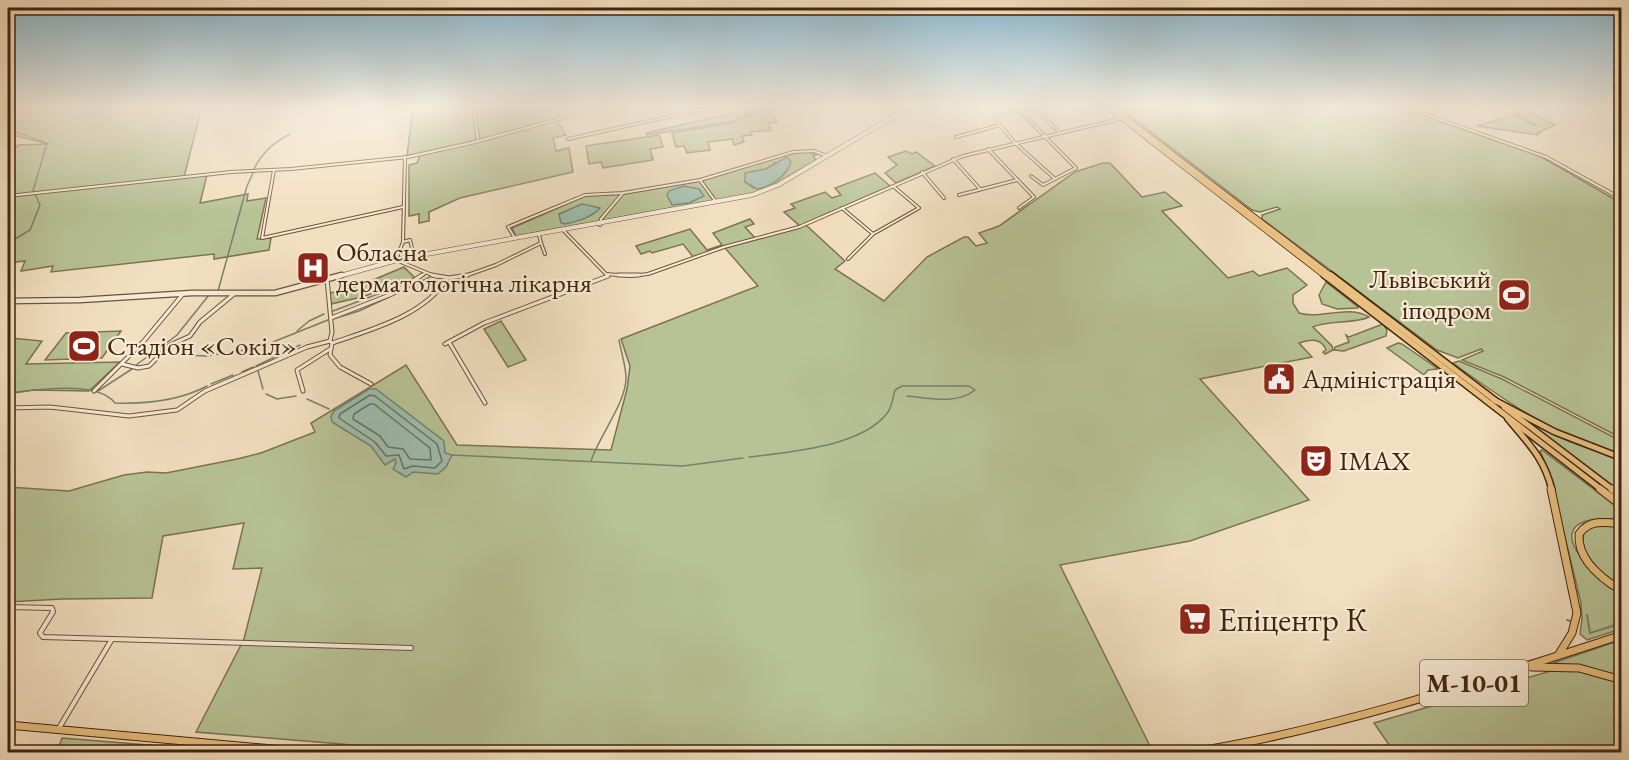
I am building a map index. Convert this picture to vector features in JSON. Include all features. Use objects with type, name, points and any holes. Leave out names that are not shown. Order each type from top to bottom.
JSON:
[{"type":"main road","points":[[1150,141],[1622,497]]},
{"type":"main road","points":[[1157,141],[1403,333],[1508,419],[1622,506]]},
{"type":"main road","points":[[1494,400],[1555,432],[1622,458]]},
{"type":"main road","points":[[1508,419],[1539,455],[1546,470],[1578,610],[1576,628],[1558,655]]},
{"type":"main road","points":[[1622,524],[1592,522],[1582,527],[1578,536],[1579,544],[1588,562],[1602,577],[1622,591]]},
{"type":"main road","name":"М-10-01","points":[[1193,753],[1296,733],[1372,715],[1622,635]]},
{"type":"main road","points":[[1523,667],[1579,668],[1622,680]]},
{"type":"main road","points":[[8,725],[306,753]]},
{"type":"street","points":[[8,196],[231,172],[405,157],[477,141]]},
{"type":"street","points":[[8,301],[80,300],[184,293],[275,292],[414,257],[600,225],[766,191],[851,141]]},
{"type":"street","points":[[485,403],[447,343],[493,320],[610,275],[648,274],[724,247],[800,227],[953,159],[1022,141]]},
{"type":"street","points":[[1031,176],[1041,185],[1076,168],[1050,141]]},
{"type":"street","points":[[1502,141],[1546,157],[1622,199]]},
{"type":"street","points":[[1015,143],[1054,178]]},
{"type":"street","points":[[988,149],[1034,197],[1019,208]]},
{"type":"street","points":[[516,239],[508,227],[585,195],[623,193],[700,180],[793,152],[814,151],[827,156]]},
{"type":"street","points":[[396,261],[403,242],[405,157]]},
{"type":"street","points":[[953,159],[980,189]]},
{"type":"street","points":[[274,170],[262,238],[403,207]]},
{"type":"street","points":[[922,172],[944,198]]},
{"type":"street","points":[[700,180],[716,202]]},
{"type":"street","points":[[959,195],[1017,180]]},
{"type":"street","points":[[848,259],[873,234],[919,208],[893,186]]},
{"type":"street","points":[[600,225],[601,219],[623,193]]},
{"type":"street","points":[[842,208],[873,234]]},
{"type":"street","points":[[564,231],[601,270],[610,275]]},
{"type":"street","points":[[539,235],[545,254]]},
{"type":"street","points":[[403,242],[410,240],[414,257]]},
{"type":"street","points":[[396,261],[426,273],[448,278],[474,273],[541,243]]},
{"type":"street","points":[[330,318],[364,308],[402,290],[426,273]]},
{"type":"street","points":[[8,408],[50,407],[129,416],[177,410],[200,395],[295,351],[383,325],[432,298],[448,278]]},
{"type":"street","points":[[327,279],[333,332],[330,355],[340,367],[371,384]]},
{"type":"street","points":[[122,364],[138,368],[149,366],[170,345],[190,336],[200,322],[235,292]]},
{"type":"street","points":[[94,391],[122,364],[184,293]]},
{"type":"street","points":[[303,391],[297,370],[330,349]]},
{"type":"street","points":[[8,607],[52,608],[53,612],[40,633],[43,637],[411,648]]},
{"type":"street","points":[[58,730],[112,639]]},
{"type":"shaded area","points":[[39,141],[193,141],[184,177],[207,175],[200,203],[248,194],[247,201],[266,198],[257,239],[271,238],[269,250],[214,259],[214,254],[51,272],[53,266],[21,271],[25,261],[8,263],[8,157],[18,145],[49,144]]},
{"type":"shaded area","points":[[409,141],[470,141],[407,156]]},
{"type":"shaded area","points":[[478,141],[554,141],[556,151],[569,148],[573,172],[460,198],[429,212],[429,221],[419,223],[419,214],[409,216],[409,165],[417,163],[420,155]]},
{"type":"shaded area","points":[[616,141],[661,141],[663,147],[650,149],[653,160],[603,168],[601,162],[589,164],[586,146]]},
{"type":"shaded area","points":[[674,141],[712,141],[708,142],[710,150],[687,153],[684,146],[676,147]]},
{"type":"shaded area","name":"Львівський іподром","points":[[1163,141],[1498,141],[1540,156],[1621,203],[1621,438],[1504,377],[1462,360],[1483,351],[1481,349],[1458,358],[1437,350],[1262,219],[1262,215],[1280,209],[1277,207],[1260,212],[1252,210]]},
{"type":"shaded area","points":[[906,151],[912,154],[916,152],[935,166],[896,183],[885,173],[897,165],[888,157]]},
{"type":"shaded area","points":[[807,152],[818,154],[813,156],[816,160],[766,190],[751,194],[516,236],[512,228],[585,196],[625,194],[703,180],[789,154]],"holes":[[[776,162],[762,188],[754,188],[745,182],[750,172],[766,169]]]},
{"type":"shaded area","points":[[1110,163],[1142,197],[1165,192],[1182,206],[1162,211],[1228,278],[1253,271],[1259,276],[1287,268],[1307,285],[1293,295],[1293,303],[1299,313],[1316,315],[1352,312],[1369,317],[1357,321],[1326,323],[1313,327],[1332,346],[1333,350],[1325,354],[1323,352],[1326,350],[1322,343],[1307,341],[1299,343],[1312,357],[1200,379],[1309,500],[1190,541],[1060,565],[1150,746],[1089,752],[437,752],[196,732],[244,639],[262,568],[233,569],[244,523],[163,536],[152,598],[8,602],[8,487],[69,491],[124,475],[147,472],[166,473],[261,453],[315,432],[311,423],[406,365],[457,445],[611,450],[627,389],[630,366],[621,339],[758,286],[725,248],[806,225],[845,261],[835,269],[884,301],[927,257],[964,237],[968,237],[976,246],[987,243],[979,233],[999,226],[1075,172]]},
{"type":"shaded area","points":[[875,173],[890,186],[800,226],[784,212],[795,208],[791,204],[825,192],[832,198],[841,195],[835,188]]},
{"type":"shaded area","points":[[750,219],[754,224],[745,227],[756,239],[725,246],[694,258],[683,244],[641,254],[636,246],[690,229],[707,250],[722,245],[713,233]]},
{"type":"shaded area","points":[[404,267],[415,278],[362,297],[331,304],[330,293],[361,285]]},
{"type":"shaded area","points":[[1326,282],[1358,308],[1337,309],[1322,304],[1319,295]]},
{"type":"shaded area","points":[[501,321],[526,360],[508,367],[484,329]]},
{"type":"shaded area","points":[[1383,324],[1387,330],[1386,336],[1344,351],[1334,350],[1335,347],[1349,342],[1346,335],[1349,337]]},
{"type":"shaded area","name":"Стадіон «Сокіл»","points":[[121,331],[102,358],[45,360],[66,333]]},
{"type":"shaded area","points":[[8,339],[42,341],[26,364],[120,362],[89,391],[34,390],[8,394]]},
{"type":"shaded area","points":[[1398,343],[1438,369],[1428,370],[1424,375],[1387,348]]},
{"type":"shaded area","points":[[1459,361],[1502,379],[1621,441],[1621,455],[1574,438],[1533,417],[1453,363]]},
{"type":"shaded area","points":[[1529,422],[1568,441],[1621,460],[1621,493]]},
{"type":"shaded area","points":[[1542,450],[1621,510],[1621,521],[1590,520],[1581,523],[1572,534],[1573,544],[1584,561],[1621,594],[1621,629],[1587,640],[1580,634],[1581,603],[1549,471],[1540,451]]},
{"type":"shaded area","points":[[1594,525],[1621,526],[1621,589],[1600,572],[1584,550],[1584,532]]},
{"type":"shaded area","points":[[1621,640],[1621,678],[1575,665],[1553,663]]},
{"type":"shaded area","points":[[1554,670],[1578,671],[1621,683],[1621,752],[1394,752],[1374,723]]},
{"type":"shaded area","points":[[62,738],[236,752],[57,752]]},
{"type":"water","points":[[787,157],[791,162],[789,167],[773,183],[757,189],[745,182],[745,173],[766,169]]},
{"type":"water","points":[[684,186],[699,189],[704,196],[689,203],[672,205],[667,195],[669,191]]},
{"type":"water","points":[[582,204],[600,208],[584,219],[561,223],[559,214]]},
{"type":"water","points":[[369,389],[376,389],[444,441],[445,453],[452,455],[446,467],[438,474],[413,472],[406,477],[393,469],[395,459],[385,465],[371,446],[332,422],[331,416],[334,411]]},
{"type":"waterway","points":[[33,191],[47,143],[43,141]]},
{"type":"waterway","points":[[254,169],[261,157],[277,141]]},
{"type":"waterway","points":[[218,291],[247,186],[253,173]]},
{"type":"waterway","points":[[8,243],[30,230],[40,205],[35,194]]},
{"type":"waterway","points":[[393,295],[430,277]]},
{"type":"waterway","points":[[333,311],[407,283]]},
{"type":"waterway","points":[[152,354],[177,335],[209,295]]},
{"type":"waterway","points":[[333,319],[359,311],[389,297]]},
{"type":"waterway","points":[[297,331],[309,321],[324,314]]},
{"type":"waterway","points":[[258,348],[328,320]]},
{"type":"waterway","points":[[591,461],[625,388],[626,373],[619,340]]},
{"type":"waterway","points":[[256,366],[300,345]]},
{"type":"waterway","points":[[164,354],[206,356],[253,349]]},
{"type":"waterway","points":[[136,365],[147,357],[158,354]]},
{"type":"waterway","points":[[242,372],[253,367]]},
{"type":"waterway","points":[[98,391],[132,369]]},
{"type":"waterway","points":[[258,371],[263,389]]},
{"type":"waterway","points":[[211,384],[233,375]]},
{"type":"waterway","points":[[8,393],[65,388],[80,389],[94,391],[115,403],[139,403],[174,398],[207,386]]},
{"type":"waterway","points":[[749,457],[824,446],[861,433],[876,424],[888,412],[895,390],[902,386],[969,386],[975,390],[968,395],[951,399],[907,396]]},
{"type":"waterway","points":[[266,394],[277,399],[296,396]]},
{"type":"waterway","points":[[307,399],[329,409]]},
{"type":"waterway","points":[[452,455],[683,466],[743,458]]},
{"type":"waterway","points":[[1587,615],[1590,633],[1622,623]]},
{"type":"place","name":"Обласна дерматологічна лікарня","points":[[313,268]]},
{"type":"place","name":"Львівський іподром","points":[[1514,295]]},
{"type":"place","name":"Стадіон «Сокіл»","points":[[84,346]]},
{"type":"place","name":"Адміністрація","points":[[1279,379]]},
{"type":"place","name":"IMAX","points":[[1316,461]]},
{"type":"place","name":"Епіцентр К","points":[[1195,619]]}]
